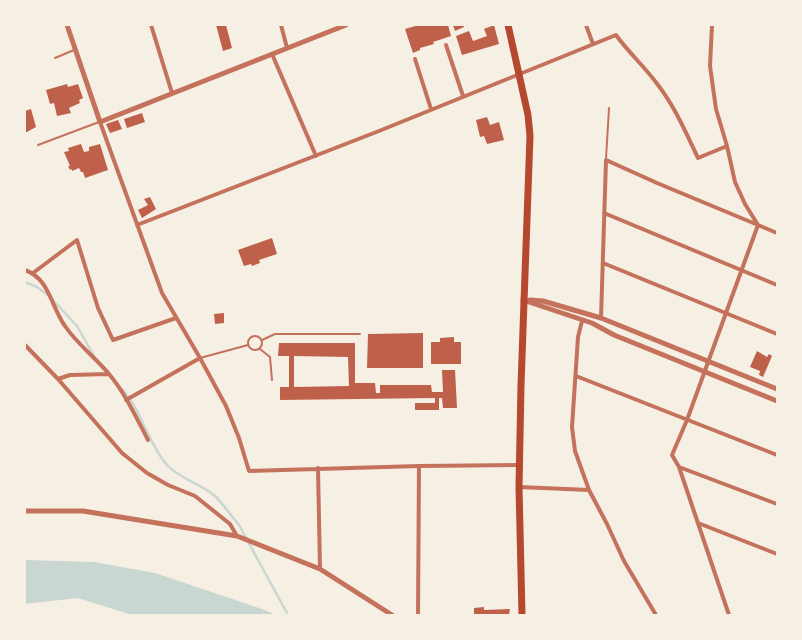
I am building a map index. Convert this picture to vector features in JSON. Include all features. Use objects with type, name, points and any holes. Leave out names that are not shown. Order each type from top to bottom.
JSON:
[{"type":"main road","points":[[508,25],[528,115],[530,136],[519,465],[522,615]]},
{"type":"street","points":[[67,25],[162,294],[200,358],[226,406],[250,471],[318,468],[519,465]]},
{"type":"street","points":[[151,25],[172,93]]},
{"type":"street","points":[[281,25],[287,48]]},
{"type":"street","points":[[100,122],[346,25]]},
{"type":"street","points":[[586,25],[593,44]]},
{"type":"street","points":[[712,25],[710,66],[716,108],[727,146],[735,182],[745,204],[758,225]]},
{"type":"street","points":[[137,225],[316,156],[616,35],[626,49],[658,84],[673,106],[698,158],[727,146]]},
{"type":"street","points":[[446,44],[463,96]]},
{"type":"street","points":[[272,54],[316,156]]},
{"type":"street","points":[[415,59],[431,109]]},
{"type":"street","points":[[601,318],[606,160],[777,233]]},
{"type":"street","points":[[604,213],[777,285]]},
{"type":"street","points":[[729,615],[679,467],[672,455],[687,420],[707,361],[758,225]]},
{"type":"street","points":[[33,273],[77,240],[98,308],[112,340],[176,318]]},
{"type":"street","points":[[603,263],[642,281],[777,334]]},
{"type":"street","points":[[25,270],[33,273],[43,282],[64,325],[109,374],[126,400],[148,440]]},
{"type":"street","points":[[524,300],[543,301],[601,318],[777,388]]},
{"type":"street","points":[[524,300],[582,321],[592,323],[614,335],[777,401]]},
{"type":"street","points":[[582,321],[578,337],[572,427],[575,451],[589,490],[624,561],[656,615]]},
{"type":"street","points":[[25,345],[58,379],[122,453],[147,473],[168,485],[195,496],[230,524],[237,536]]},
{"type":"street","points":[[126,400],[200,358]]},
{"type":"street","points":[[58,379],[70,375],[109,374]]},
{"type":"street","points":[[576,376],[777,455]]},
{"type":"street","points":[[418,615],[419,466]]},
{"type":"street","points":[[679,467],[777,504]]},
{"type":"street","points":[[318,468],[320,569]]},
{"type":"street","points":[[519,487],[589,490]]},
{"type":"street","points":[[25,511],[83,511],[237,536],[320,569],[392,615]]},
{"type":"street","points":[[698,523],[777,554]]},
{"type":"lane","points":[[55,58],[75,50]]},
{"type":"lane","points":[[606,160],[609,108]]},
{"type":"lane","points":[[38,145],[100,122]]},
{"type":"lane","points":[[262,340],[275,334],[360,334]]},
{"type":"lane","points":[[248,345],[248,340],[252,337],[256,336],[262,340]]},
{"type":"lane","points":[[260,349],[263,345],[262,340]]},
{"type":"lane","points":[[200,358],[248,345]]},
{"type":"lane","points":[[248,345],[253,350],[260,349],[270,357],[272,380]]},
{"type":"shaded area","points":[[25,560],[94,562],[155,573],[276,615],[132,615],[78,598],[25,604]]},
{"type":"building","points":[[216,25],[226,25],[232,48],[223,51]]},
{"type":"building","points":[[419,25],[448,25],[451,36],[433,42],[434,44],[420,48],[420,50],[413,53],[405,29]]},
{"type":"building","points":[[453,25],[464,25],[464,27],[455,31]]},
{"type":"building","points":[[494,25],[499,44],[462,55],[456,36],[469,31],[473,41],[487,36],[484,29]]},
{"type":"building","points":[[67,84],[68,87],[78,84],[83,98],[79,100],[80,103],[69,108],[71,113],[57,116],[54,103],[50,104],[46,90]]},
{"type":"building","points":[[31,109],[36,127],[25,133],[25,111]]},
{"type":"building","points":[[142,113],[145,122],[127,128],[124,119]]},
{"type":"building","points":[[487,117],[490,125],[499,122],[504,140],[487,144],[484,136],[480,137],[476,120]]},
{"type":"building","points":[[118,120],[122,129],[110,133],[106,124]]},
{"type":"building","points":[[81,144],[84,152],[89,151],[89,147],[100,144],[108,170],[85,178],[83,172],[81,172],[79,168],[72,171],[72,169],[70,170],[68,166],[70,166],[64,152],[69,151],[68,148]]},
{"type":"building","points":[[150,197],[156,209],[142,218],[138,210],[148,205],[144,199]]},
{"type":"building","points":[[272,238],[277,254],[259,260],[260,263],[252,266],[251,264],[244,266],[238,250]]},
{"type":"building","points":[[224,313],[224,323],[215,324],[214,314]]},
{"type":"building","points":[[423,333],[423,368],[367,368],[368,334]]},
{"type":"building","points":[[454,337],[454,342],[461,342],[461,364],[431,364],[431,342],[440,342],[440,338]]},
{"type":"building","points":[[279,343],[355,343],[355,383],[375,383],[376,393],[380,393],[380,385],[431,385],[432,392],[443,392],[442,370],[455,370],[457,408],[443,408],[442,398],[439,398],[439,410],[415,410],[415,403],[435,403],[435,398],[280,400],[280,387],[289,387],[289,356],[278,356]],"holes":[[[294,356],[348,357],[349,386],[294,387]]]},
{"type":"building","points":[[757,351],[767,357],[769,354],[772,356],[763,377],[759,375],[760,371],[750,367]]},
{"type":"building","points":[[484,607],[484,610],[510,609],[509,615],[474,615],[474,608]]},
{"type":"waterway","points":[[25,282],[37,287],[49,296]]},
{"type":"waterway","points":[[52,299],[77,326],[94,356]]},
{"type":"waterway","points":[[121,388],[140,416],[154,446],[167,465],[178,474],[210,492],[222,503],[239,525],[288,615]]}]
